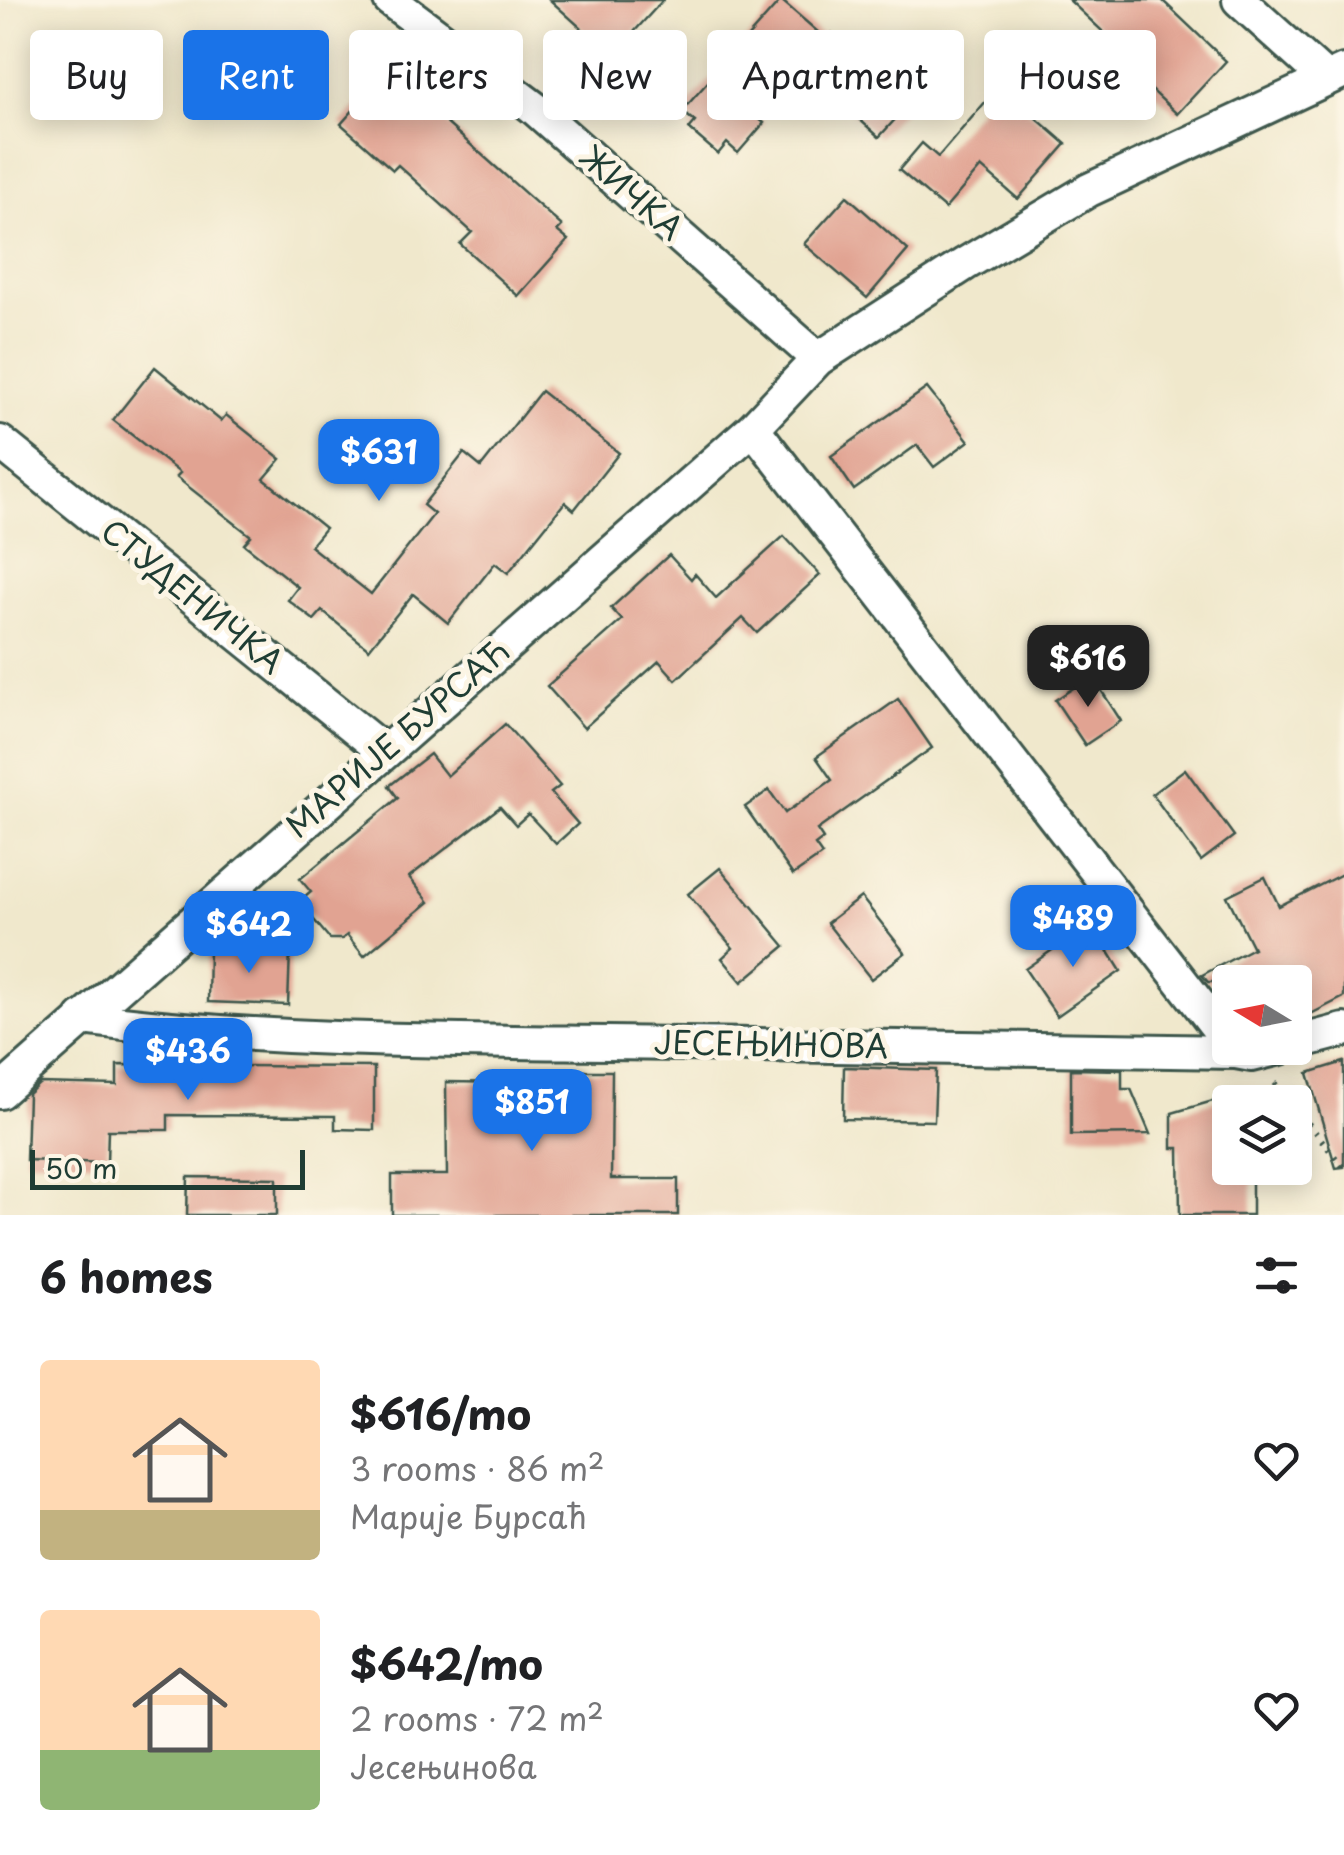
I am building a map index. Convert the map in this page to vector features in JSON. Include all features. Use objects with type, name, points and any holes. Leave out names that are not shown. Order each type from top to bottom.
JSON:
[{"type":"street","name":"ЖИЧКА","points":[[390,0],[533,107],[818,358]]},
{"type":"street","points":[[1240,0],[1334,75]]},
{"type":"street","name":"МАРИЈЕ БУРСАЋ","points":[[0,1092],[753,428],[818,358],[1089,190],[1334,75]]},
{"type":"street","points":[[753,428],[1212,1021]]},
{"type":"street","name":"СТУДЕНИЧКА","points":[[0,442],[384,751]]},
{"type":"street","name":"ЈЕСЕЊИНОВА","points":[[82,1018],[182,1031],[341,1038],[1212,1048]]},
{"type":"street","points":[[1312,1038],[1344,1030]]},
{"type":"path","points":[[1312,1129],[1344,1168]]},
{"type":"building","points":[[550,0],[663,0],[636,30],[583,30]]},
{"type":"building","points":[[781,0],[816,30],[754,30]]},
{"type":"building","points":[[1069,0],[1162,0],[1226,61],[1177,114],[1156,94],[1156,30],[1101,30]]},
{"type":"building","points":[[707,83],[707,120],[764,123],[738,153],[727,143],[718,154],[689,129],[695,122],[687,115],[687,105]]},
{"type":"building","points":[[984,103],[984,120],[1038,120],[1066,144],[1018,199],[981,167],[945,209],[899,170],[922,143],[938,157]]},
{"type":"building","points":[[349,115],[349,120],[443,120],[562,226],[557,231],[568,240],[518,296],[460,244],[472,232],[398,165],[393,170],[341,124]]},
{"type":"building","points":[[860,120],[894,120],[879,137]]},
{"type":"building","points":[[847,196],[908,250],[867,298],[804,244]]},
{"type":"building","points":[[155,367],[221,421],[226,415],[281,459],[264,479],[325,528],[310,546],[371,594],[434,514],[423,505],[464,453],[481,467],[541,391],[619,453],[574,510],[565,502],[508,573],[495,563],[448,623],[413,594],[369,649],[322,611],[314,620],[288,600],[298,587],[244,544],[251,536],[176,477],[180,473],[113,420]]},
{"type":"building","points":[[927,388],[969,441],[934,467],[917,445],[854,490],[831,456]]},
{"type":"building","points":[[784,536],[820,575],[757,633],[743,618],[676,680],[659,661],[584,728],[547,686],[622,620],[611,608],[669,555],[691,579],[695,574],[716,598]]},
{"type":"building","points":[[1092,676],[1121,721],[1085,745],[1055,700]]},
{"type":"building","points":[[898,699],[932,748],[817,830],[823,839],[815,845],[822,855],[793,875],[745,807],[769,790],[785,813],[832,780],[816,757]]},
{"type":"building","points":[[505,724],[560,786],[551,793],[578,824],[556,844],[528,814],[516,825],[500,807],[409,877],[429,902],[364,956],[347,935],[330,939],[299,902],[311,892],[300,879],[398,798],[389,786],[430,754],[447,776]]},
{"type":"building","points":[[1185,769],[1234,836],[1201,861],[1152,794]]},
{"type":"building","points":[[720,868],[785,946],[742,982],[722,958],[733,948],[688,894]]},
{"type":"building","points":[[1344,873],[1344,997],[1312,1013],[1312,965],[1221,965],[1253,948],[1227,896],[1265,877],[1279,906]]},
{"type":"building","points":[[861,897],[905,953],[871,979],[827,923]]},
{"type":"building","points":[[1091,923],[1121,971],[1057,1016],[1025,969]]},
{"type":"building","points":[[209,948],[290,950],[288,1005],[208,1002]]},
{"type":"building","points":[[1212,970],[1212,982],[1208,982],[1202,975]]},
{"type":"building","points":[[1344,1062],[1344,1167],[1336,1168],[1308,1073]]},
{"type":"building","points":[[117,1065],[374,1067],[374,1130],[335,1129],[335,1116],[168,1115],[168,1130],[108,1130],[107,1163],[26,1160],[28,1094],[40,1083],[117,1085]]},
{"type":"building","points":[[844,1067],[936,1070],[934,1121],[843,1119]]},
{"type":"building","points":[[1071,1069],[1122,1070],[1122,1089],[1131,1089],[1150,1134],[1071,1135]]},
{"type":"building","points":[[531,1071],[612,1071],[611,1179],[678,1179],[678,1215],[392,1215],[392,1175],[447,1175],[446,1082],[531,1083]]},
{"type":"building","points":[[1212,1101],[1212,1185],[1252,1185],[1252,1215],[1180,1215],[1179,1148],[1172,1148],[1172,1113]]},
{"type":"building","points":[[188,1177],[277,1178],[277,1215],[187,1215]]}]
